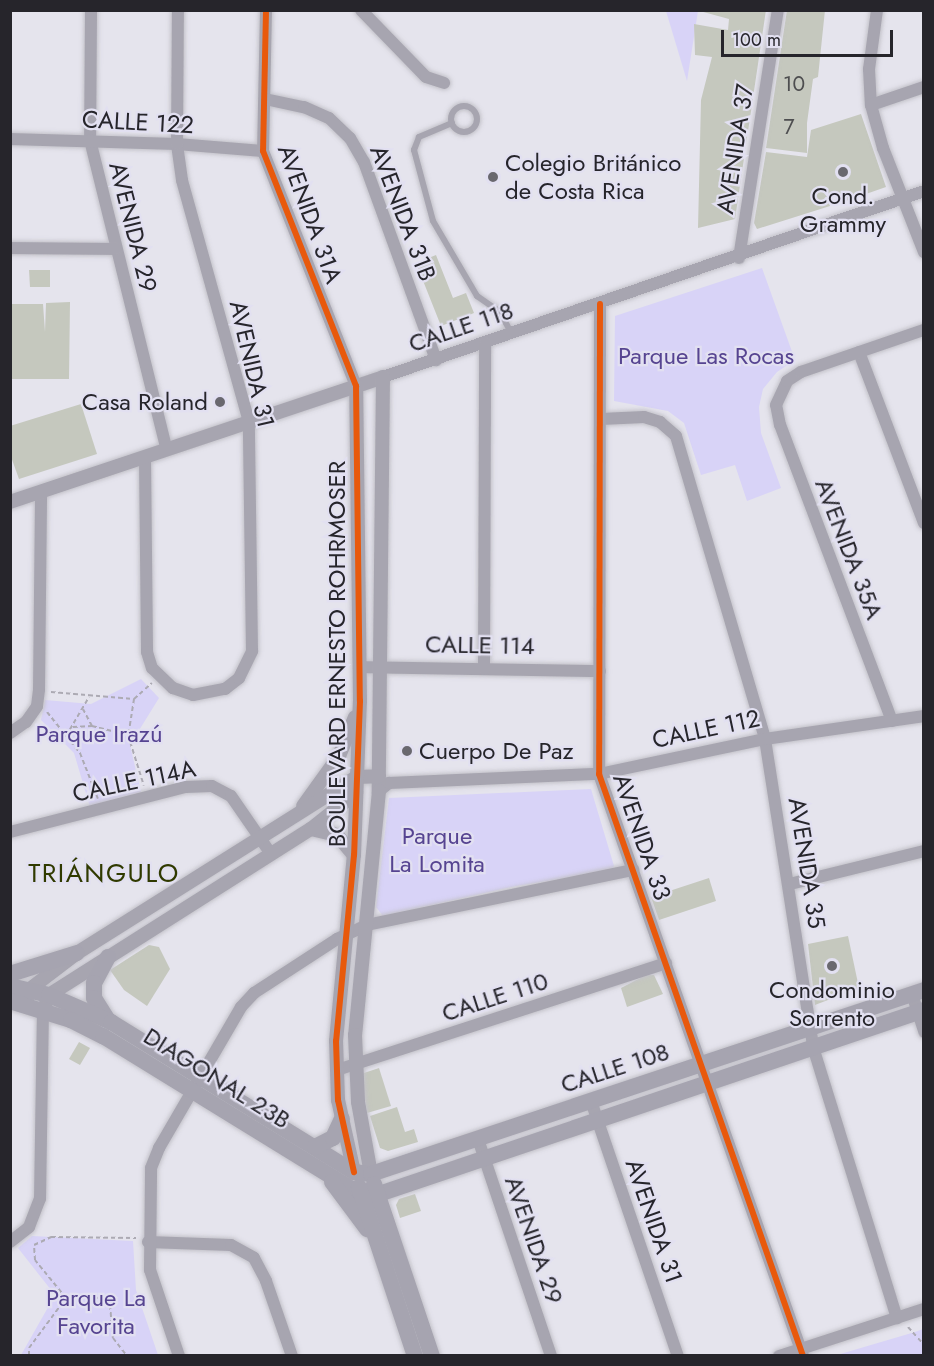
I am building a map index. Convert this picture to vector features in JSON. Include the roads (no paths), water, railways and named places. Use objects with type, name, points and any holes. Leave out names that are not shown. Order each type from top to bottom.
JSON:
[{"type":"main road","points":[[10,974],[77,953]]},
{"type":"main road","points":[[108,957],[94,983],[94,998],[100,1012],[111,1022]]},
{"type":"main road","points":[[10,986],[22,998],[46,1003]]},
{"type":"main road","name":"CALLE 108","points":[[354,1172],[371,1174],[918,992]]},
{"type":"main road","name":"DIAGONAL 23B","points":[[46,1003],[111,1022],[354,1172]]},
{"type":"main road","name":"DIAGONAL 23B","points":[[46,1003],[324,1172],[369,1195]]},
{"type":"main road","name":"CALLE 108","points":[[369,1195],[920,1011]]},
{"type":"main road","points":[[315,1147],[333,1138],[342,1119]]},
{"type":"main road","points":[[324,1172],[378,1246]]},
{"type":"main road","name":"BOULEVARD ERNESTO ROHRMOSER","points":[[354,1172],[369,1195],[432,1356]]},
{"type":"main road","name":"BOULEVARD ERNESTO ROHRMOSER","points":[[371,1174],[369,1195],[378,1246],[415,1356]]},
{"type":"street","name":"AVENIDA 29","points":[[91,10],[90,140],[167,450]]},
{"type":"street","name":"AVENIDA 31","points":[[145,457],[147,652],[159,676],[173,688],[192,695],[225,689],[238,678],[252,651],[249,422],[182,180],[177,144],[178,10]]},
{"type":"street","name":"AVENIDA 31A","points":[[266,10],[263,151],[356,386]]},
{"type":"street","points":[[361,10],[426,76],[444,83]]},
{"type":"street","name":"AVENIDA 37","points":[[739,258],[778,10]]},
{"type":"street","points":[[877,10],[869,69],[871,105],[902,198],[924,252]]},
{"type":"street","points":[[871,105],[924,87]]},
{"type":"street","name":"AVENIDA 31B","points":[[265,99],[304,107],[329,118],[350,138],[364,162],[436,360]]},
{"type":"street","name":"CALLE 122","points":[[10,139],[177,144],[263,151]]},
{"type":"street","name":"CALLE 118","points":[[10,502],[739,258],[924,191]]},
{"type":"street","points":[[10,249],[116,249]]},
{"type":"street","name":"AVENIDA 33","points":[[600,304],[599,774],[802,1352]]},
{"type":"street","points":[[924,330],[859,352],[924,523]]},
{"type":"street","points":[[484,669],[485,343]]},
{"type":"street","name":"AVENIDA 35A","points":[[859,352],[801,372],[779,392],[776,405],[780,425],[892,721]]},
{"type":"street","name":"BOULEVARD ERNESTO ROHRMOSER","points":[[371,1174],[362,1134],[355,1065],[382,783],[379,668],[383,377]]},
{"type":"street","name":"BOULEVARD ERNESTO ROHRMOSER","points":[[354,1172],[342,1119],[336,1070],[354,855],[360,701],[356,386]]},
{"type":"street","name":"AVENIDA 35","points":[[601,419],[644,417],[660,422],[676,436],[765,739],[813,1047],[897,1318]]},
{"type":"street","points":[[10,733],[26,722],[37,706],[41,493]]},
{"type":"street","name":"CALLE 114","points":[[359,667],[600,671]]},
{"type":"street","points":[[285,824],[318,788],[339,756],[360,701]]},
{"type":"street","name":"CALLE 112","points":[[356,777],[382,783],[599,774],[765,739],[924,716]]},
{"type":"street","points":[[22,998],[77,953],[285,824],[356,777]]},
{"type":"street","name":"CALLE 112","points":[[356,793],[382,783]]},
{"type":"street","name":"CALLE 114A","points":[[10,832],[185,787],[212,786],[231,796],[271,854]]},
{"type":"street","points":[[10,1242],[29,1227],[40,1199],[46,1003],[108,957],[311,829],[356,793]]},
{"type":"street","points":[[311,829],[337,835],[354,855]]},
{"type":"street","points":[[789,884],[924,851]]},
{"type":"street","points":[[179,1356],[150,1270],[148,1242],[151,1168],[191,1092],[241,1007],[255,993],[347,935],[367,925],[633,870]]},
{"type":"street","name":"CALLE 110","points":[[336,1070],[666,963]]},
{"type":"street","points":[[918,992],[924,1032]]},
{"type":"street","name":"AVENIDA 31","points":[[591,1101],[678,1356]]},
{"type":"street","name":"AVENIDA 29","points":[[478,1139],[551,1356]]},
{"type":"street","points":[[148,1242],[231,1245],[254,1258],[266,1281],[292,1356]]},
{"type":"street","points":[[779,1356],[802,1352],[924,1309]]},
{"type":"lane","points":[[458,107],[472,109],[476,118],[474,127],[467,132],[458,130],[452,123],[452,114],[458,107]]},
{"type":"lane","points":[[452,123],[419,137],[415,146],[433,221],[477,296],[500,312],[512,334]]},
{"type":"place","name":"Cond. Grammy","points":[[843,172]]},
{"type":"place","name":"Colegio Británico de Costa Rica","points":[[493,177]]},
{"type":"place","name":"Casa Roland","points":[[220,402]]},
{"type":"place","name":"Cuerpo De Paz","points":[[407,751]]},
{"type":"place","name":"Condominio Sorrento","points":[[832,966]]},
{"type":"district","name":"TRIÁNGULO","points":[[104,874]]},
{"type":"park label","name":"Parque Las Rocas","points":[[706,356]]},
{"type":"park label","name":"Parque Irazú","points":[[99,734]]},
{"type":"park label","name":"Parque La Lomita","points":[[437,850]]},
{"type":"park label","name":"Parque La Favorita","points":[[96,1312]]}]
